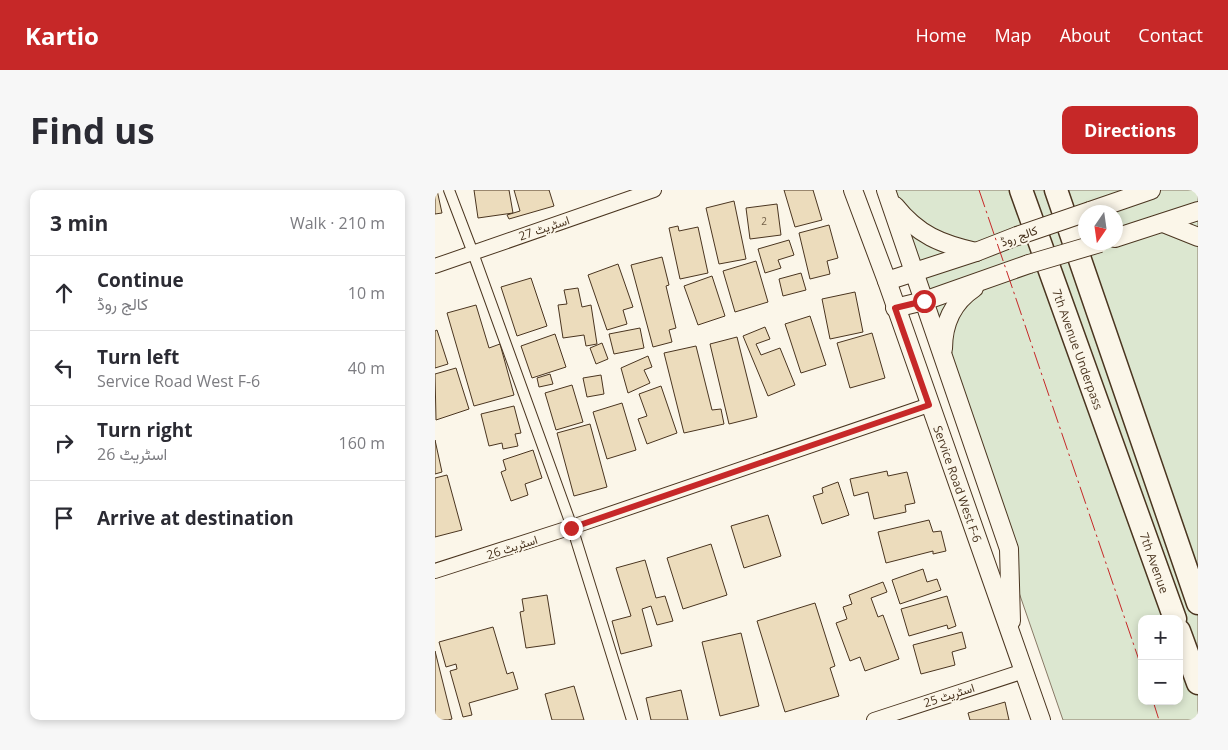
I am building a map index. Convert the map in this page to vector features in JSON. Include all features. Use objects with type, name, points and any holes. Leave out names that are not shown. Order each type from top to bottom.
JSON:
[{"type":"main road","name":"7th Avenue Underpass","points":[[1021,190],[1135,507]]},
{"type":"main road","points":[[1056,190],[1198,603]]},
{"type":"main road","name":"7th Avenue","points":[[1135,507],[1174,615]]},
{"type":"main road","points":[[1183,642],[1198,683]]},
{"type":"street","points":[[449,190],[571,528],[632,720]]},
{"type":"street","name":"اسٹریٹ 27","points":[[435,266],[653,190]]},
{"type":"street","name":"Service Road West F-6","points":[[853,190],[1041,720]]},
{"type":"street","name":"کالج روڈ","points":[[887,282],[1151,190]]},
{"type":"street","points":[[887,194],[905,218],[926,235],[950,246],[976,252]]},
{"type":"street","name":"Service Road West F-6","points":[[887,194],[1009,549],[1012,638]]},
{"type":"street","points":[[1123,236],[1198,211]]},
{"type":"street","points":[[1163,223],[1198,237]]},
{"type":"street","points":[[895,308],[924,301],[1029,264],[1078,250]]},
{"type":"street","points":[[943,356],[943,334],[950,313],[964,295],[982,282]]},
{"type":"street","name":"اسٹریٹ 26","points":[[435,571],[571,528],[929,405]]},
{"type":"street","name":"اسٹریٹ 25","points":[[874,720],[1024,670]]},
{"type":"green space","points":[[880,190],[1198,190],[1198,720],[1063,720]]},
{"type":"building","points":[[435,190],[437,190],[442,213],[435,214]]},
{"type":"building","points":[[474,190],[509,190],[513,213],[478,218]]},
{"type":"building","points":[[514,190],[549,190],[554,206],[509,219],[507,215],[520,211]]},
{"type":"building","points":[[784,190],[813,190],[822,220],[795,227]]},
{"type":"building","points":[[734,201],[746,259],[719,264],[706,208]]},
{"type":"building","points":[[777,204],[781,235],[750,239],[746,208]]},
{"type":"building","points":[[829,225],[838,258],[827,261],[830,274],[810,279],[799,233]]},
{"type":"building","points":[[678,226],[679,231],[698,227],[708,273],[680,279],[669,228]]},
{"type":"building","points":[[789,240],[794,255],[778,260],[781,268],[765,273],[758,249]]},
{"type":"building","points":[[662,257],[669,285],[666,286],[676,328],[669,330],[672,342],[653,347],[631,265]]},
{"type":"building","points":[[756,261],[768,302],[735,312],[723,271]]},
{"type":"building","points":[[618,264],[633,307],[623,310],[627,324],[607,330],[588,275]]},
{"type":"building","points":[[801,273],[806,290],[783,296],[779,279]]},
{"type":"building","points":[[712,276],[725,316],[698,325],[684,286]]},
{"type":"building","points":[[531,278],[547,326],[517,336],[501,287]]},
{"type":"building","points":[[578,288],[582,307],[591,305],[597,344],[586,346],[584,335],[563,338],[558,305],[567,304],[564,290]]},
{"type":"building","points":[[855,292],[863,332],[830,339],[822,299]]},
{"type":"building","points":[[476,305],[489,348],[500,344],[514,395],[474,406],[447,313]]},
{"type":"building","points":[[810,316],[826,365],[801,373],[785,324]]},
{"type":"building","points":[[765,327],[770,339],[756,344],[761,355],[780,348],[795,385],[768,396],[743,336]]},
{"type":"building","points":[[640,328],[644,348],[614,354],[609,334]]},
{"type":"building","points":[[437,330],[448,364],[435,368],[435,331]]},
{"type":"building","points":[[872,333],[885,378],[850,388],[837,343]]},
{"type":"building","points":[[555,334],[566,367],[532,378],[521,346]]},
{"type":"building","points":[[737,337],[757,417],[729,424],[710,344]]},
{"type":"building","points":[[602,343],[608,359],[596,364],[590,348]]},
{"type":"building","points":[[696,346],[712,410],[721,409],[724,424],[684,433],[664,353]]},
{"type":"building","points":[[648,356],[652,367],[644,370],[650,383],[628,393],[621,368]]},
{"type":"building","points":[[456,368],[469,409],[436,420],[435,374]]},
{"type":"building","points":[[550,374],[553,384],[539,387],[537,378]]},
{"type":"building","points":[[601,375],[604,394],[587,397],[583,378]]},
{"type":"building","points":[[572,385],[583,422],[556,430],[545,393]]},
{"type":"building","points":[[661,386],[677,433],[647,444],[638,419],[647,416],[639,394]]},
{"type":"building","points":[[622,403],[636,450],[607,459],[593,412]]},
{"type":"building","points":[[514,406],[521,433],[515,434],[518,446],[503,449],[502,443],[489,446],[481,414]]},
{"type":"building","points":[[590,424],[607,487],[574,496],[557,433]]},
{"type":"building","points":[[435,440],[442,472],[435,474]]},
{"type":"building","points":[[533,450],[542,478],[525,484],[528,495],[511,501],[501,472],[506,470],[503,460]]},
{"type":"building","points":[[887,471],[888,476],[907,472],[915,503],[905,505],[906,512],[874,519],[868,492],[854,496],[850,479]]},
{"type":"building","points":[[447,475],[462,530],[435,537],[435,478]]},
{"type":"building","points":[[838,482],[849,515],[822,524],[813,496],[823,493],[822,488]]},
{"type":"building","points":[[768,515],[781,556],[744,568],[731,526]]},
{"type":"building","points":[[929,520],[933,532],[941,531],[946,551],[933,554],[933,551],[886,563],[878,532]]},
{"type":"building","points":[[711,544],[727,595],[683,609],[667,558]]},
{"type":"building","points":[[645,560],[656,598],[665,596],[673,621],[657,625],[651,606],[642,609],[652,646],[621,654],[612,621],[631,616],[616,568]]},
{"type":"building","points":[[923,569],[927,582],[937,579],[941,590],[900,604],[892,580]]},
{"type":"building","points":[[883,582],[887,592],[871,598],[878,617],[883,615],[899,659],[865,671],[860,657],[850,661],[836,623],[847,619],[843,607],[852,604],[849,595]]},
{"type":"building","points":[[547,595],[555,644],[526,648],[520,612],[524,611],[522,599]]},
{"type":"building","points":[[947,596],[956,626],[948,629],[947,625],[909,636],[901,609]]},
{"type":"building","points":[[815,603],[835,666],[830,668],[839,696],[785,712],[757,621]]},
{"type":"building","points":[[493,627],[507,674],[513,672],[518,689],[469,703],[472,715],[463,717],[450,671],[457,669],[456,664],[446,667],[439,642]]},
{"type":"building","points":[[962,632],[966,648],[952,652],[955,665],[921,674],[913,645]]},
{"type":"building","points":[[741,633],[759,706],[720,716],[702,642]]},
{"type":"building","points":[[435,651],[452,719],[448,720],[435,720]]},
{"type":"building","points":[[574,686],[584,720],[552,720],[545,694]]},
{"type":"building","points":[[681,690],[688,720],[651,720],[646,698]]},
{"type":"building","points":[[1005,702],[1009,720],[970,720],[968,713]]},
{"type":"power","points":[[979,190],[1139,660]]},
{"type":"power","points":[[1154,705],[1159,720]]},
{"type":"route","points":[[571,528],[929,405],[895,308],[924,301]]}]
